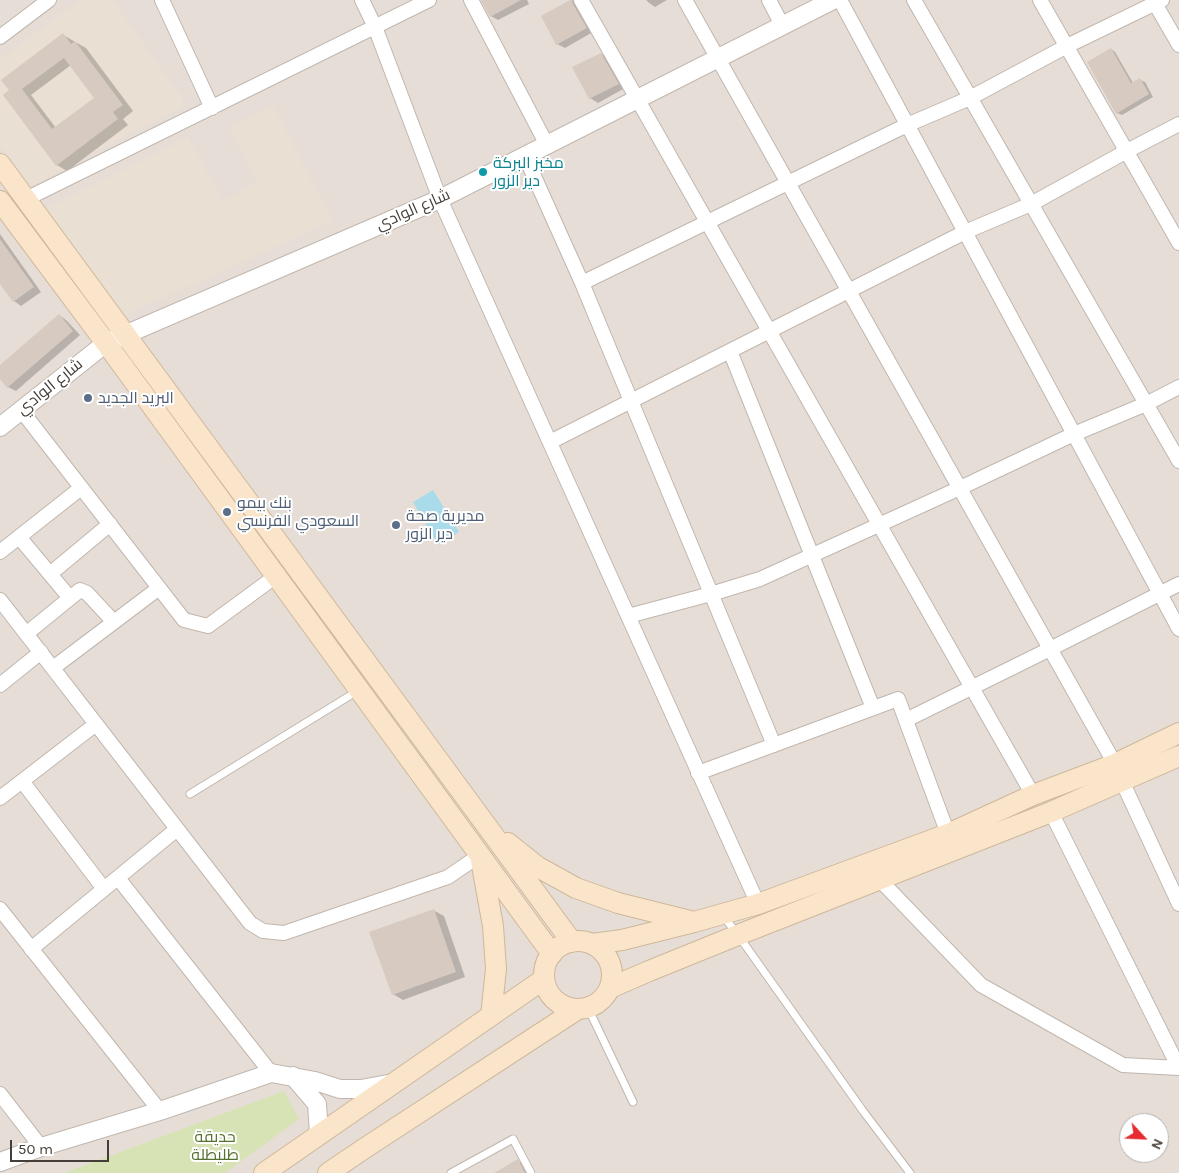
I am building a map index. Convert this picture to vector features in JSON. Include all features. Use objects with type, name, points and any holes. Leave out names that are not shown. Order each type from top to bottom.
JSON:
[{"type":"main road","points":[[0,164],[572,942]]},
{"type":"main road","points":[[0,201],[106,343],[552,954]]},
{"type":"main road","points":[[610,988],[738,935],[1051,812],[1119,772],[1179,733]]},
{"type":"main road","points":[[592,944],[622,940],[758,904],[948,834],[1033,796],[1179,756]]},
{"type":"main road","points":[[483,823],[538,868],[576,888],[618,904],[694,922]]},
{"type":"main road","points":[[480,856],[494,934],[496,969],[491,1016]]},
{"type":"main road","points":[[336,1171],[583,1009],[597,1004],[610,988],[612,978],[611,967],[607,958],[600,950],[592,944],[582,941],[561,946],[552,954],[547,961],[544,979],[552,997],[559,1004],[569,1008],[583,1009]]},
{"type":"main road","points":[[264,1173],[544,979]]},
{"type":"street","points":[[162,0],[212,108]]},
{"type":"street","points":[[362,0],[376,27],[440,199],[758,904]]},
{"type":"street","points":[[26,199],[429,0]]},
{"type":"street","points":[[471,0],[547,144]]},
{"type":"street","points":[[581,0],[1033,796]]},
{"type":"street","points":[[685,0],[1119,772],[1179,904]]},
{"type":"street","points":[[769,0],[782,25]]},
{"type":"street","name":"شارع الوادي","points":[[2,422],[21,410],[106,343],[440,199],[833,0]]},
{"type":"street","points":[[840,0],[1179,629]]},
{"type":"street","points":[[914,0],[1179,461]]},
{"type":"street","points":[[1040,0],[1179,243]]},
{"type":"street","points":[[0,37],[46,1]]},
{"type":"street","points":[[582,283],[907,125],[970,98],[1157,1],[1179,45]]},
{"type":"street","points":[[550,442],[965,232],[1031,204],[1179,124]]},
{"type":"street","points":[[525,156],[582,283],[774,745]]},
{"type":"street","points":[[730,351],[873,708]]},
{"type":"street","points":[[628,616],[760,579],[1074,434],[1146,404],[1179,387]]},
{"type":"street","points":[[21,410],[184,620],[208,626],[276,576]]},
{"type":"street","points":[[0,552],[81,488]]},
{"type":"street","points":[[50,574],[110,524]]},
{"type":"street","points":[[19,537],[70,598]]},
{"type":"street","points":[[906,720],[1179,584]]},
{"type":"street","points":[[53,668],[159,588]]},
{"type":"street","points":[[26,634],[80,590],[88,593],[114,622]]},
{"type":"street","points":[[0,600],[250,923],[262,931],[284,933],[448,877],[480,856]]},
{"type":"street","points":[[0,684],[41,652]]},
{"type":"street","points":[[698,773],[898,698],[948,834]]},
{"type":"street","points":[[0,798],[96,724]]},
{"type":"street","points":[[22,781],[104,889]]},
{"type":"street","points":[[1051,812],[1179,1068]]},
{"type":"street","points":[[32,949],[177,829]]},
{"type":"street","points":[[118,878],[271,1073]]},
{"type":"street","points":[[879,880],[981,985],[1123,1064],[1179,1068]]},
{"type":"street","points":[[0,909],[160,1110]]},
{"type":"street","points":[[0,1162],[271,1073],[316,1081],[340,1089],[361,1089],[393,1083]]},
{"type":"street","points":[[294,1076],[317,1104],[319,1134]]},
{"type":"street","points":[[0,1094],[41,1147]]},
{"type":"lane","points":[[190,794],[359,690]]},
{"type":"lane","points":[[722,915],[910,1173]]},
{"type":"lane","points":[[583,1009],[632,1102]]},
{"type":"lane","points":[[451,1173],[513,1138],[531,1173]]},
{"type":"shaded area","points":[[0,0],[1179,0],[1179,1173],[0,1173]]},
{"type":"shaded area","points":[[80,0],[112,0],[183,99],[180,108],[29,187],[0,146],[0,59]]},
{"type":"shaded area","points":[[273,106],[332,221],[127,314],[120,312],[46,209],[188,137],[223,202],[258,181],[229,129]]},
{"type":"green space","name":"حديقة طليطلة","points":[[284,1091],[299,1119],[225,1173],[64,1173]]},
{"type":"water","points":[[433,490],[459,532],[438,545],[413,502]]},
{"type":"building","points":[[481,0],[521,0],[490,17]]},
{"type":"building","points":[[572,0],[587,28],[556,45],[541,16]]},
{"type":"building","points":[[63,33],[71,44],[75,41],[123,105],[113,112],[118,119],[56,166],[3,95],[9,90],[1,80]],"holes":[[[64,58],[94,98],[52,129],[22,89]]]},
{"type":"building","points":[[1111,48],[1131,83],[1140,78],[1149,94],[1116,114],[1087,62]]},
{"type":"building","points":[[601,53],[619,84],[589,99],[572,67]]},
{"type":"building","points":[[0,239],[34,287],[13,302],[0,284]]},
{"type":"building","points":[[59,314],[73,331],[7,388],[0,379],[0,365]]},
{"type":"building","points":[[434,909],[456,972],[392,995],[369,932]]},
{"type":"building","points":[[518,1159],[525,1173],[494,1173]]},
{"type":"place","name":"مخبز البركة دير الزور","points":[[483,172]]},
{"type":"place","name":"البريد الجديد","points":[[88,398]]},
{"type":"place","name":"بنك بيمو السعودي الفرنسي","points":[[227,512]]},
{"type":"place","name":"مديرية صحة دير الزور","points":[[396,525]]}]
